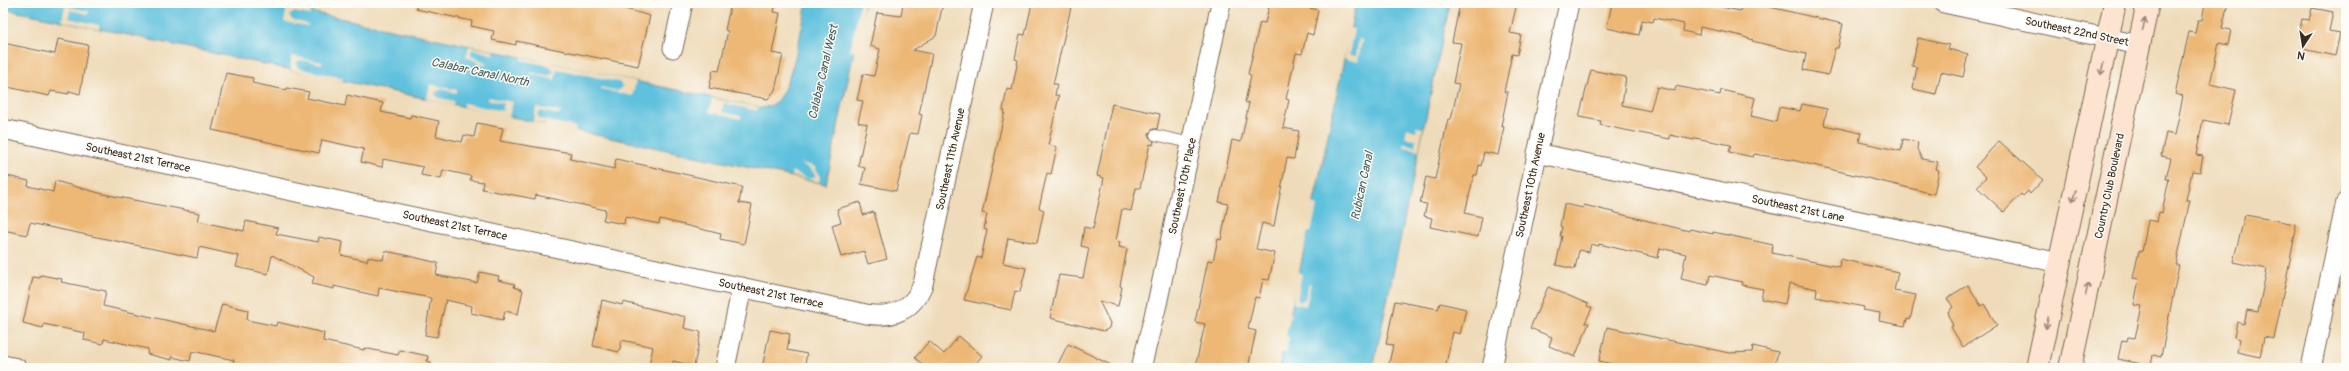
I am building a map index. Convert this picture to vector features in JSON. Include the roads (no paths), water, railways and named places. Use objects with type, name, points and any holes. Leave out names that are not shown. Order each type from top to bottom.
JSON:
[{"type":"main road","points":[[2037,368],[2116,3]]},
{"type":"main road","name":"Country Club Boulevard","points":[[2070,368],[2148,3]]},
{"type":"street","points":[[673,48],[683,3]]},
{"type":"street","name":"Southeast 11th Avenue","points":[[906,309],[916,300],[923,284],[984,3]]},
{"type":"street","name":"Southeast 10th Place","points":[[1141,368],[1221,3]]},
{"type":"street","name":"Southeast 10th Avenue","points":[[1492,368],[1569,3]]},
{"type":"street","name":"Southeast 22nd Street","points":[[1944,3],[2139,45]]},
{"type":"street","name":"Southeast 21st Terrace","points":[[3,129],[875,315],[891,315],[906,309]]},
{"type":"street","name":"Southeast 21st Lane","points":[[1537,153],[2060,263]]},
{"type":"street","points":[[2310,368],[2346,202]]},
{"type":"street","points":[[725,368],[742,287]]},
{"type":"street","points":[[3,365],[17,368]]},
{"type":"lane","points":[[1155,135],[1191,143]]},
{"type":"water","points":[[3,3],[269,3],[761,108],[771,106],[775,103],[786,84],[796,56],[807,3],[864,3],[826,184],[3,9]]},
{"type":"water","name":"Rubican Canal","points":[[1356,3],[1450,3],[1373,368],[1279,368]]},
{"type":"water label","name":"Calabar Canal North","points":[[480,72]]},
{"type":"water label","name":"Calabar Canal West","points":[[823,72]]}]
